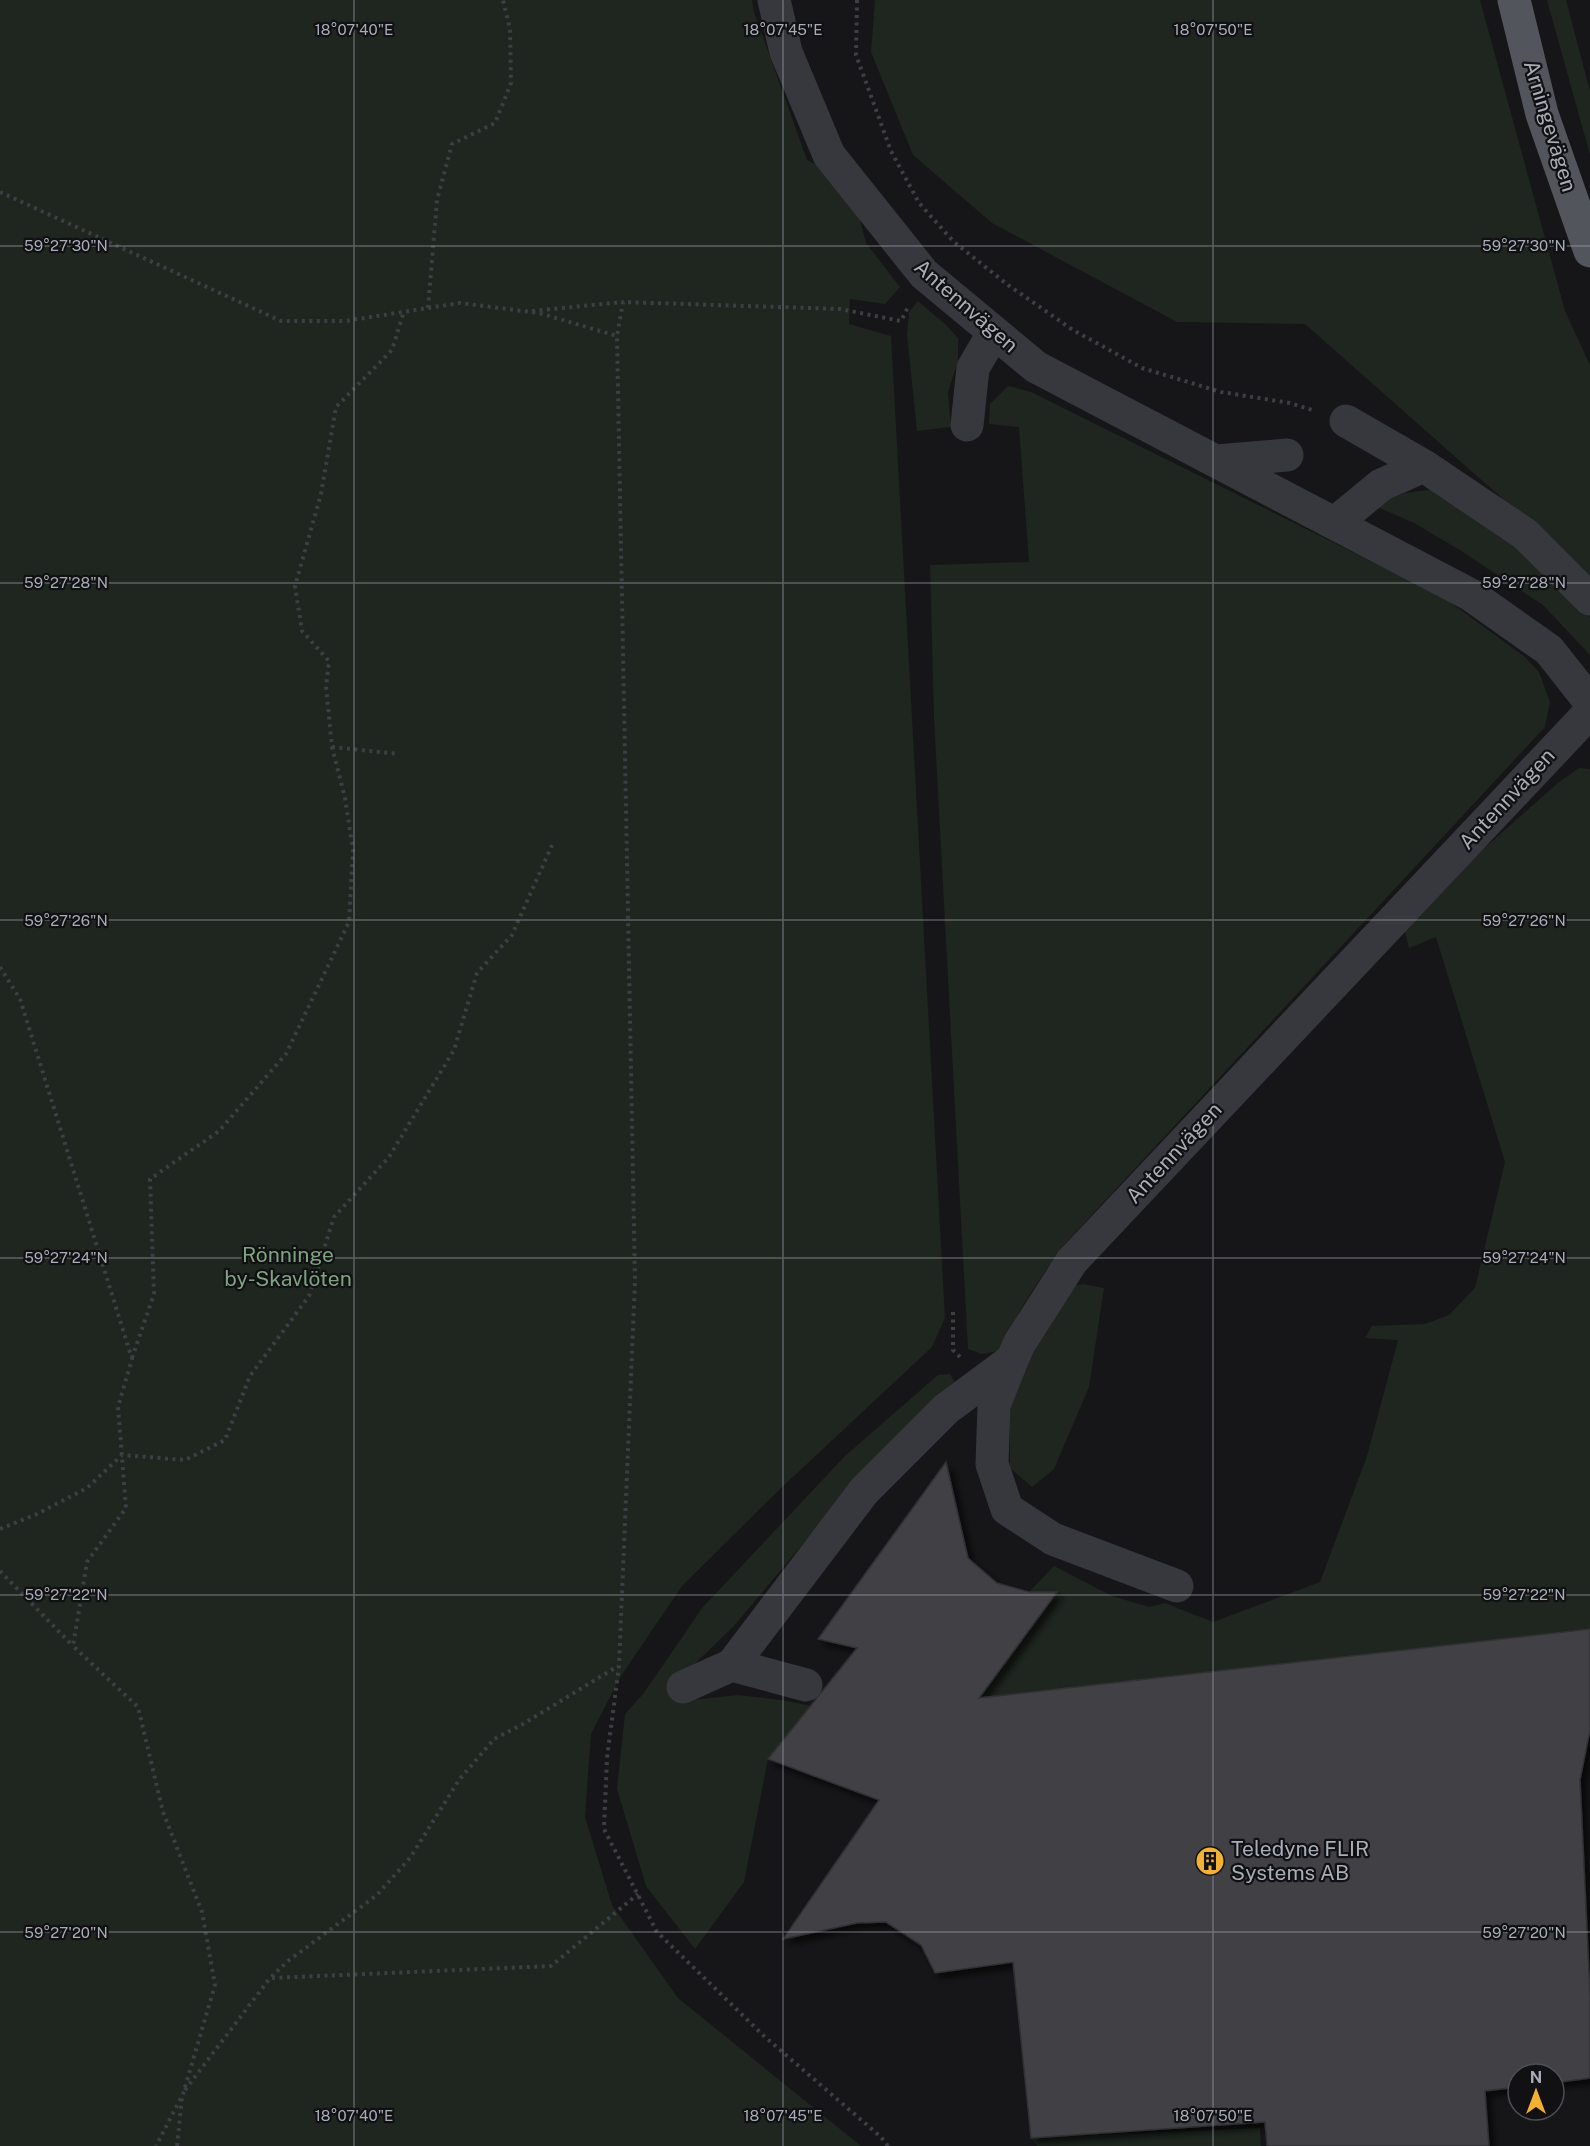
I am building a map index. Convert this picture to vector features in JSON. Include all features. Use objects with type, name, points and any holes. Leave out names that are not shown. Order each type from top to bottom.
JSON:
[{"type":"main road","name":"Arningevägen","points":[[1514,0],[1542,114],[1590,250]]},
{"type":"street","name":"Antennvägen","points":[[774,0],[786,52],[829,155],[924,274],[1036,367],[1471,595],[1549,650],[1590,702]]},
{"type":"street","points":[[967,425],[973,368],[994,332]]},
{"type":"street","points":[[1346,421],[1424,466],[1525,534],[1590,599]]},
{"type":"street","points":[[1217,461],[1287,455]]},
{"type":"street","points":[[1335,523],[1381,485],[1424,466]]},
{"type":"street","name":"Antennvägen","points":[[1177,1586],[1053,1539],[1007,1509],[992,1464],[994,1405],[1018,1344],[1072,1261],[1590,712]]},
{"type":"street","points":[[683,1687],[732,1665],[864,1491],[946,1409],[1012,1360]]},
{"type":"street","points":[[732,1665],[806,1685]]},
{"type":"path","points":[[428,308],[437,200],[452,144],[495,123],[511,83],[510,28],[503,0]]},
{"type":"path","points":[[856,0],[856,55],[891,151],[919,203],[954,242],[1008,285],[1073,330],[1142,368],[1221,392],[1290,403],[1346,421]]},
{"type":"path","points":[[0,192],[281,321],[345,321],[460,303],[539,313],[617,336]]},
{"type":"path","points":[[523,312],[623,302],[840,309],[901,321]]},
{"type":"path","points":[[623,302],[617,336],[635,1281],[619,1666],[607,1758],[604,1829],[657,1932],[765,2037],[881,2137],[888,2146]]},
{"type":"path","points":[[73,1646],[87,1562],[126,1508],[118,1407],[154,1294],[150,1179],[219,1131],[286,1053],[349,922],[353,850],[345,798],[332,747],[326,687],[328,661],[302,632],[295,586],[321,494],[336,407],[392,350],[404,312]]},
{"type":"path","points":[[332,747],[399,754]]},
{"type":"path","points":[[0,1529],[37,1514],[87,1488],[122,1455],[185,1460],[225,1440],[250,1376],[309,1296],[334,1217],[389,1157],[454,1050],[477,973],[512,935],[552,845]]},
{"type":"path","points":[[0,967],[20,999],[132,1359]]},
{"type":"path","points":[[953,1312],[953,1350]]},
{"type":"path","points":[[0,1571],[73,1646],[138,1707],[163,1812],[202,1912],[215,1985],[183,2094],[177,2146]]},
{"type":"path","points":[[156,2146],[183,2094],[270,1978],[288,1961],[377,1895],[411,1858],[459,1780],[494,1739],[619,1666]]},
{"type":"path","points":[[270,1978],[550,1966],[638,1894]]},
{"type":"green space","name":"Rönninge by-Skavlöten","points":[[0,0],[752,0],[754,12],[807,160],[850,182],[866,243],[900,287],[885,304],[850,299],[849,324],[891,336],[945,1318],[932,1347],[779,1490],[682,1586],[621,1676],[591,1734],[585,1817],[612,1905],[678,1998],[861,2146],[0,2146]]},
{"type":"green space","points":[[875,0],[1480,0],[1565,311],[1590,365],[1590,576],[1305,324],[1177,322],[992,223],[913,155],[871,52]]},
{"type":"green space","points":[[1547,0],[1566,0],[1590,91],[1590,155]]},
{"type":"green space","points":[[918,301],[958,338],[958,361],[948,392],[951,427],[917,431],[907,335],[909,312]]},
{"type":"green space","points":[[1008,386],[1031,392],[1443,597],[1525,657],[1539,672],[1550,702],[1545,727],[1063,1246],[1021,1309],[1002,1350],[982,1354],[968,1349],[934,718],[930,565],[1029,562],[1019,427],[989,424],[990,404]]},
{"type":"green space","points":[[1437,489],[1530,554],[1590,617],[1590,655],[1543,605],[1414,523],[1373,505],[1405,493]]},
{"type":"green space","points":[[1579,768],[1590,769],[1590,1629],[979,1698],[1057,1592],[1029,1592],[1054,1566],[1112,1596],[1149,1607],[1165,1603],[1213,1622],[1320,1582],[1367,1456],[1398,1340],[1365,1338],[1372,1326],[1425,1324],[1449,1315],[1475,1288],[1505,1162],[1436,937],[1409,948],[1404,928],[1413,911],[1559,782]]},
{"type":"green space","points":[[1083,1284],[1104,1288],[1089,1387],[1054,1469],[1032,1487],[1010,1468],[1010,1400],[1052,1311],[1070,1287]]},
{"type":"green space","points":[[950,1374],[958,1388],[838,1502],[734,1626],[676,1682],[682,1701],[738,1695],[812,1706],[768,1759],[744,1882],[695,1949],[646,1886],[617,1789],[625,1714],[643,1694],[703,1607],[845,1456],[938,1375]]},
{"type":"green space","points":[[1260,2128],[1261,2146],[1037,2146],[1031,2138]]},
{"type":"building","name":"Teledyne FLIR Systems AB","points":[[946,1462],[968,1558],[997,1583],[1029,1592],[1057,1592],[979,1698],[1590,1629],[1590,1730],[1580,1780],[1590,1994],[1590,2078],[1566,2081],[1566,2062],[1506,2062],[1506,2088],[1485,2091],[1489,2146],[1267,2146],[1265,2122],[1031,2138],[1013,1962],[935,1973],[921,1945],[886,1922],[857,1923],[783,1939],[879,1800],[768,1759],[857,1648],[818,1639]]},
{"type":"place","name":"Teledyne FLIR Systems AB","points":[[1210,1861]]}]
